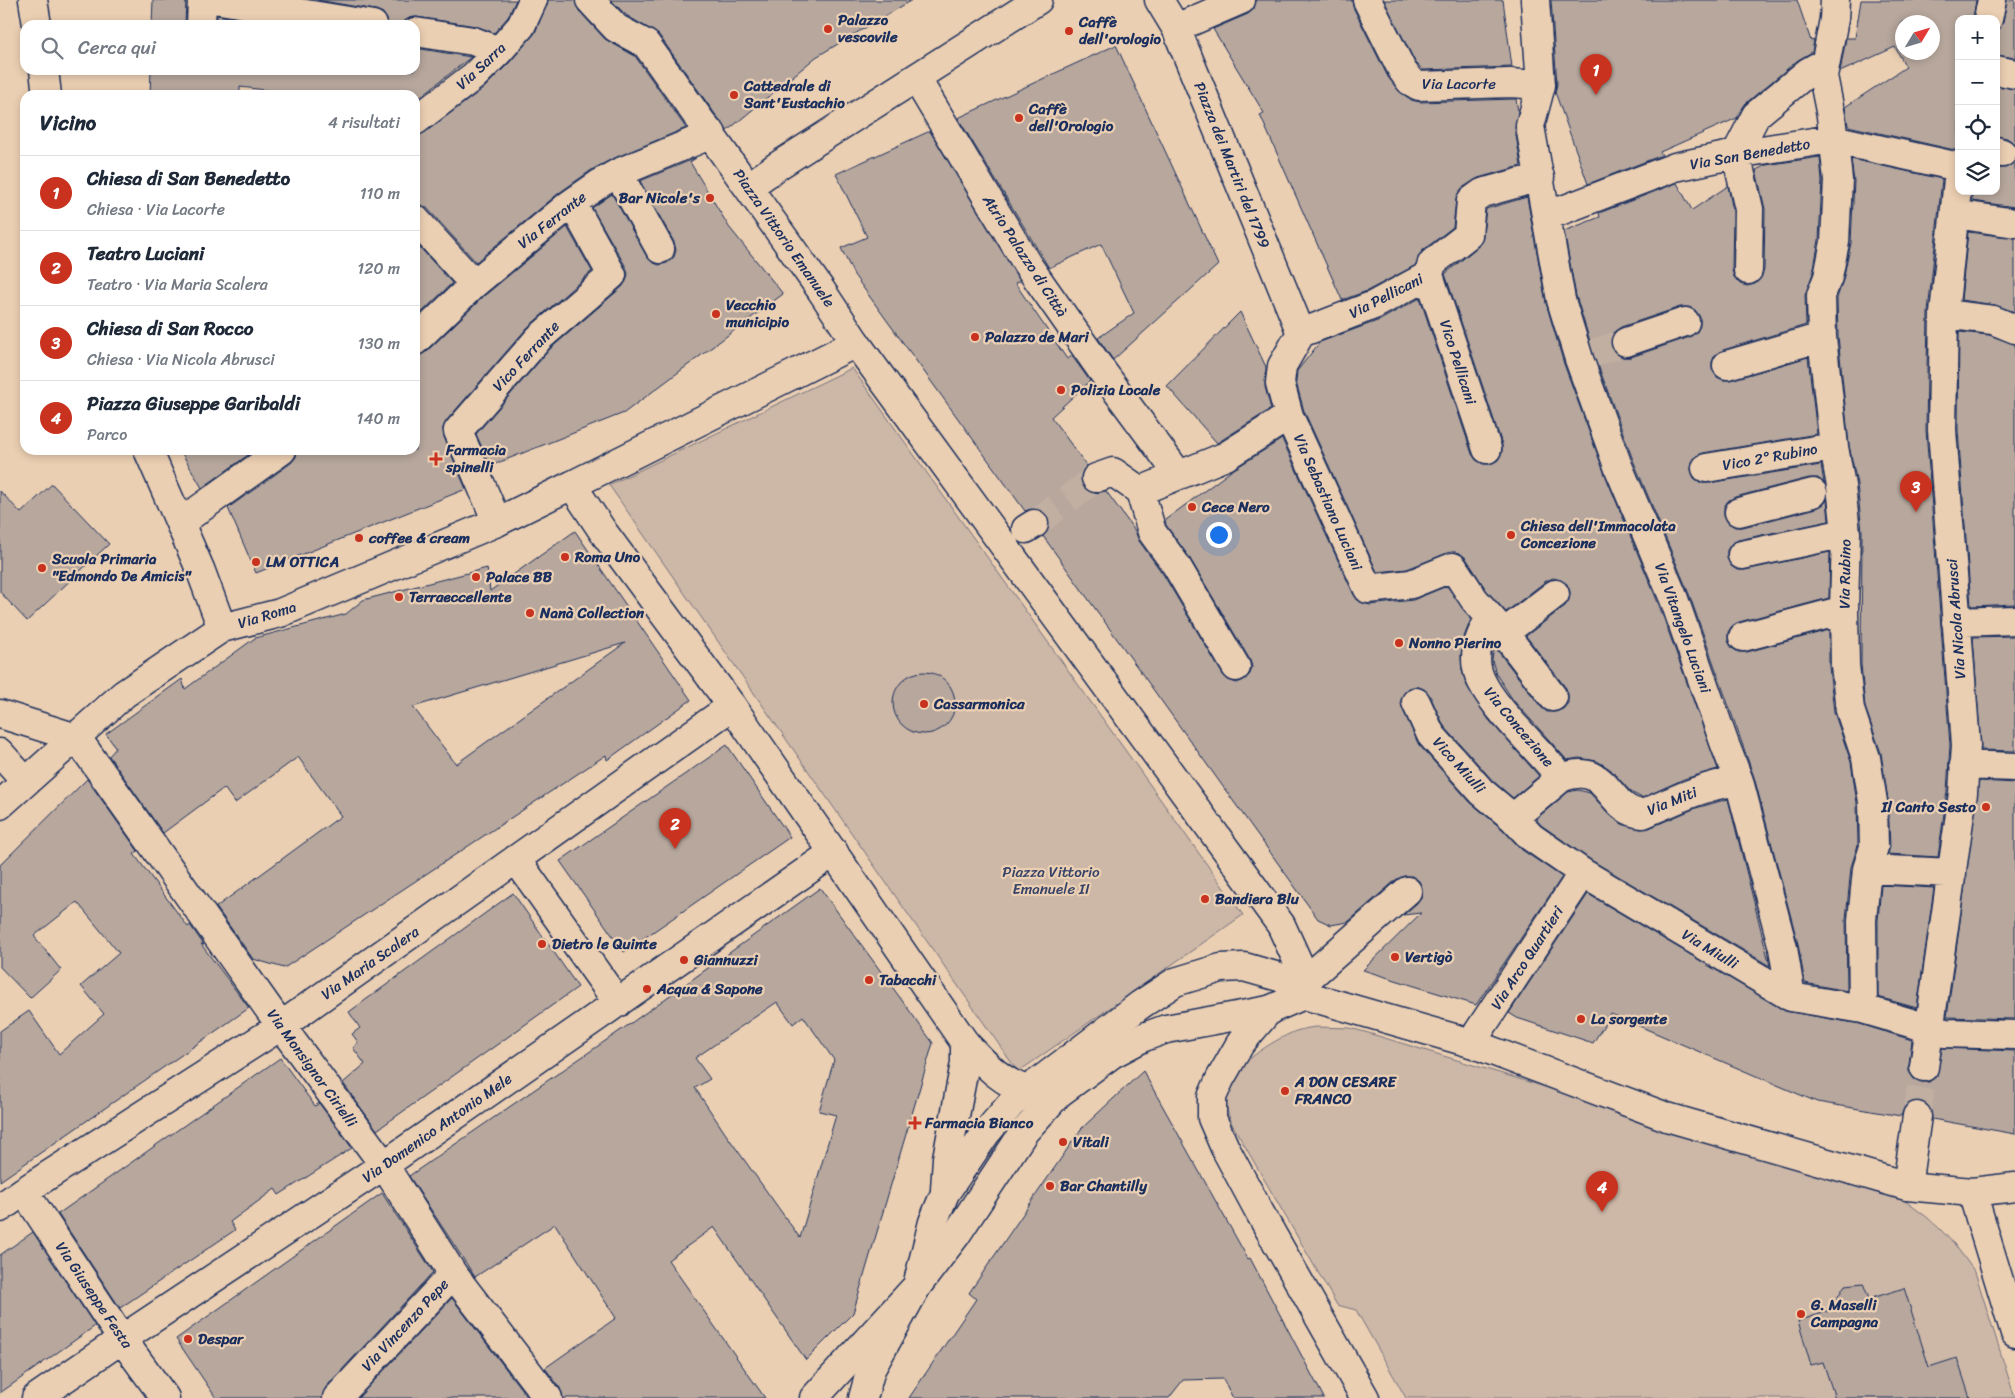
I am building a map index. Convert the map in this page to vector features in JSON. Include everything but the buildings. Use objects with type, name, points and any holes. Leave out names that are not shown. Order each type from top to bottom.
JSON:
[{"type":"street","points":[[33,0],[36,20]]},
{"type":"street","points":[[201,20],[202,0]]},
{"type":"street","points":[[220,0],[342,20]]},
{"type":"street","name":"Via Sarra","points":[[420,117],[474,76],[499,51],[521,26],[533,0]]},
{"type":"street","name":"Piazza Vittorio Emanuele","points":[[590,0],[616,28],[646,44],[712,134],[856,343],[1281,925],[1305,987]]},
{"type":"street","points":[[748,187],[779,165],[1038,0]]},
{"type":"street","name":"Piazza dei Martiri del 1799","points":[[1159,0],[1176,28],[1300,333]]},
{"type":"street","points":[[1176,28],[1241,0]]},
{"type":"street","name":"Via Lacorte","points":[[1367,0],[1402,70],[1410,81],[1419,86],[1510,83],[1541,85]]},
{"type":"street","name":"Via Vitangelo Luciani","points":[[1535,0],[1541,85],[1530,126],[1561,300],[1585,357],[1618,466],[1674,599],[1739,781],[1783,948],[1791,997]]},
{"type":"street","name":"Via Rubino","points":[[1835,0],[1834,19],[1823,76],[1831,116],[1832,139],[1838,180],[1835,242],[1828,277],[1821,295],[1822,337],[1834,447],[1827,490],[1846,533],[1845,665],[1850,710],[1866,758],[1873,802],[1874,847],[1867,869],[1862,920],[1863,1009]]},
{"type":"street","points":[[1989,15],[1992,0]]},
{"type":"street","points":[[420,33],[473,41],[499,51]]},
{"type":"street","points":[[1748,270],[1749,209],[1736,154],[1756,115],[1808,72],[1826,62]]},
{"type":"street","points":[[2000,71],[2015,74]]},
{"type":"street","points":[[45,75],[47,90]]},
{"type":"street","name":"Atrio Palazzo di Città","points":[[916,78],[1027,264],[1102,371],[1179,475]]},
{"type":"street","name":"Via Ferrante","points":[[420,335],[474,284],[572,203],[602,182],[618,173],[712,134]]},
{"type":"street","name":"Via San Benedetto","points":[[1547,216],[1675,168],[1736,154],[1832,139],[1955,167]]},
{"type":"street","points":[[618,173],[660,249]]},
{"type":"street","name":"Via Pellicani","points":[[1300,333],[1374,305],[1429,275],[1432,262],[1468,235],[1471,201],[1482,193],[1540,177]]},
{"type":"street","name":"Via Nicola Abrusci","points":[[1924,1067],[1963,793],[1966,745],[1942,430],[1944,314],[1956,195]]},
{"type":"street","name":"Vico Ferrante","points":[[497,522],[458,431],[539,338],[612,275],[572,203]]},
{"type":"street","points":[[1954,214],[2015,223]]},
{"type":"street","points":[[420,227],[474,284]]},
{"type":"street","name":"Vico Pellicani","points":[[1429,275],[1487,449]]},
{"type":"street","points":[[1944,314],[1993,320],[2015,329]]},
{"type":"street","points":[[1626,342],[1685,322]]},
{"type":"street","name":"Via Sebastiano Luciani","points":[[1300,333],[1282,366],[1280,383],[1289,416],[1368,589],[1411,584],[1453,567],[1474,599],[1497,625]]},
{"type":"street","points":[[1727,365],[1822,337]]},
{"type":"street","name":"Via Roma","points":[[0,805],[124,694],[222,628],[280,613],[497,522],[856,343]]},
{"type":"street","points":[[1140,491],[1226,456],[1289,416]]},
{"type":"street","name":"Vico 2° Rubino","points":[[1706,468],[1834,447]]},
{"type":"street","points":[[150,455],[222,628]]},
{"type":"street","points":[[180,523],[275,455]]},
{"type":"street","points":[[1096,478],[1114,472],[1140,491],[1152,532],[1176,566],[1236,667]]},
{"type":"street","points":[[572,485],[604,533],[732,706],[965,1043],[989,1068],[1007,1081],[1028,1090],[1060,1093]]},
{"type":"street","points":[[1739,512],[1827,490]]},
{"type":"street","points":[[1742,555],[1846,533]]},
{"type":"street","points":[[1553,697],[1497,625],[1555,594]]},
{"type":"street","points":[[1743,637],[1844,610]]},
{"type":"street","points":[[1956,622],[2015,620]]},
{"type":"street","name":"Via Concezione","points":[[1497,625],[1481,634],[1476,667],[1481,682],[1490,697],[1560,778],[1514,818]]},
{"type":"street","name":"Vico Miulli","points":[[1416,702],[1431,735],[1482,792],[1514,818]]},
{"type":"street","name":"Via Maria Scalera","points":[[0,1208],[281,1026],[732,706]]},
{"type":"street","points":[[0,714],[76,738]]},
{"type":"street","name":"Via Monsignor Cirielli","points":[[76,738],[281,1026],[384,1165],[453,1274],[548,1398]]},
{"type":"street","points":[[0,753],[25,781]]},
{"type":"street","points":[[1964,765],[2015,767]]},
{"type":"street","name":"Via Miti","points":[[1560,778],[1582,772],[1596,777],[1623,806],[1634,813],[1643,814],[1700,790],[1724,782],[1739,781]]},
{"type":"street","name":"Via Miulli","points":[[1514,818],[1532,838],[1583,872],[1791,997],[1863,1009],[1945,1033],[2015,1035]]},
{"type":"street","name":"Via Domenico Antonio Mele","points":[[36,1398],[384,1165],[834,852]]},
{"type":"street","points":[[516,860],[618,1003]]},
{"type":"street","points":[[1867,869],[1952,873]]},
{"type":"street","name":"Via Arco Quartieri","points":[[1471,1043],[1583,872]]},
{"type":"street","points":[[1365,1398],[1225,1148],[1212,1118],[1212,1097],[1240,1044],[1269,1010],[1305,987],[1407,891]]},
{"type":"street","points":[[863,1398],[871,1369],[917,1286],[932,1222],[945,1192],[986,1133],[1010,1104],[1133,1010],[1175,982],[1221,968],[1244,967],[1286,979],[1471,1043],[1667,1117],[1907,1186],[1972,1192],[2015,1187]]},
{"type":"street","points":[[814,1398],[917,1286],[956,1235],[1024,1132],[1060,1093],[1112,1054],[1166,1029],[1269,1010]]},
{"type":"street","points":[[945,1192],[947,1158],[965,1063],[965,1043]]},
{"type":"street","points":[[1907,1186],[1917,1116]]},
{"type":"street","name":"Via Giuseppe Festa","points":[[24,1191],[122,1339],[166,1398]]},
{"type":"street","points":[[1972,1192],[2015,1334]]},
{"type":"street","name":"Via Vincenzo Pepe","points":[[337,1398],[453,1274]]},
{"type":"green space","name":"Piazza Vittorio Emanuele II","points":[[852,368],[1243,915],[1018,1072],[609,485]]},
{"type":"green space","points":[[1315,1027],[1350,1028],[1365,1032],[1896,1194],[1941,1230],[1975,1272],[2015,1398],[1406,1398],[1356,1310],[1337,1305],[1232,1124],[1226,1107],[1226,1090],[1236,1072],[1245,1063],[1265,1047],[1287,1035],[1298,1030]]},
{"type":"tunnel","points":[[1591,354],[1626,342]]},
{"type":"tunnel","points":[[1034,524],[1096,478]]},
{"type":"tunnel","points":[[1917,1116],[1924,1067]]},
{"type":"place","name":"Palazzo vescovile","points":[[828,29]]},
{"type":"place","name":"Caffè dell'orologio","points":[[1069,31]]},
{"type":"place","name":"Cattedrale di Sant'Eustachio","points":[[734,95]]},
{"type":"place","name":"Chiesa di San Benedetto","points":[[1596,95]]},
{"type":"place","name":"Caffè dell'Orologio","points":[[1019,118]]},
{"type":"place","name":"Bar Nicole's","points":[[710,198]]},
{"type":"place","name":"Vecchio municipio","points":[[716,314]]},
{"type":"place","name":"Palazzo de Mari","points":[[975,337]]},
{"type":"place","name":"Polizia Locale","points":[[1061,390]]},
{"type":"place","name":"Farmacia spinelli","points":[[436,459]]},
{"type":"place","name":"Cece Nero","points":[[1192,507]]},
{"type":"place","name":"Chiesa di San Rocco","points":[[1916,512]]},
{"type":"place","name":"Chiesa dell'Immacolata Concezione","points":[[1511,535]]},
{"type":"place","name":"coffee & cream","points":[[359,538]]},
{"type":"place","name":"Roma Uno","points":[[565,557]]},
{"type":"place","name":"LM OTTICA","points":[[256,562]]},
{"type":"place","name":"Scuola Primaria \"Edmondo De Amicis\"","points":[[42,568]]},
{"type":"place","name":"Palace BB","points":[[476,577]]},
{"type":"place","name":"Terraeccellente","points":[[399,597]]},
{"type":"place","name":"Nanà Collection","points":[[530,613]]},
{"type":"place","name":"Nonno Pierino","points":[[1399,643]]},
{"type":"place","name":"Cassarmonica","points":[[924,704]]},
{"type":"place","name":"Il Canto Sesto","points":[[1986,807]]},
{"type":"place","name":"Teatro Luciani","points":[[675,849]]},
{"type":"place","name":"Bandiera Blu","points":[[1205,899]]},
{"type":"place","name":"Dietro le Quinte","points":[[542,944]]},
{"type":"place","name":"Vertigò","points":[[1395,957]]},
{"type":"place","name":"Giannuzzi","points":[[684,960]]},
{"type":"place","name":"Tabacchi","points":[[869,980]]},
{"type":"place","name":"Acqua & Sapone","points":[[647,989]]},
{"type":"place","name":"La sorgente","points":[[1581,1019]]},
{"type":"place","name":"A DON CESARE FRANCO","points":[[1285,1091]]},
{"type":"place","name":"Farmacia Bianco","points":[[915,1123]]},
{"type":"place","name":"Vitali","points":[[1063,1142]]},
{"type":"place","name":"Bar Chantilly","points":[[1050,1186]]},
{"type":"place","name":"Piazza Giuseppe Garibaldi","points":[[1602,1212]]},
{"type":"place","name":"G. Maselli Campagna","points":[[1801,1314]]},
{"type":"place","name":"Despar","points":[[188,1339]]}]
